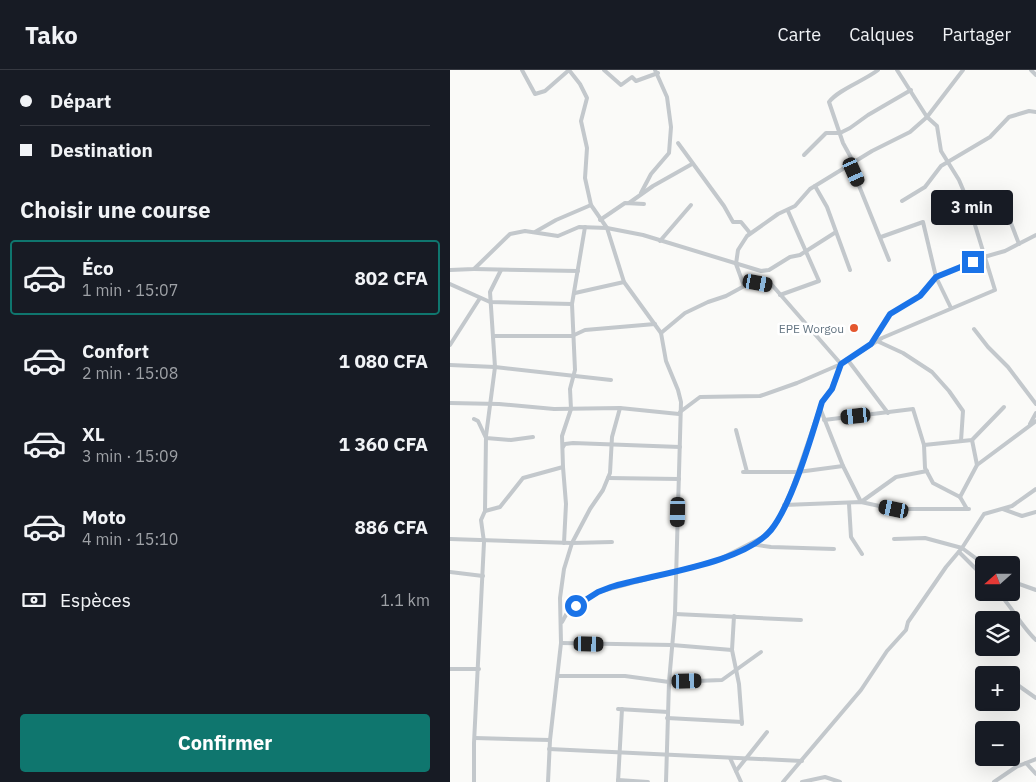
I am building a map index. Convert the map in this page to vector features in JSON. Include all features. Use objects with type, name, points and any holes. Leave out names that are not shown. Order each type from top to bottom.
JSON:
[{"type":"street","points":[[522,70],[535,94],[545,91],[569,70],[580,84],[587,98],[581,121],[587,148],[585,178],[591,205],[607,228],[624,282],[661,333],[666,361],[680,396],[675,614],[668,712],[666,782]]},
{"type":"street","points":[[604,70],[621,85],[632,76],[636,81],[656,72],[666,97],[671,127],[669,153],[651,174],[641,193]]},
{"type":"street","points":[[878,70],[862,82],[837,94],[829,102],[889,260]]},
{"type":"street","points":[[450,403],[571,409],[620,408],[680,413],[700,397],[760,396],[797,384],[841,364],[877,341],[995,290],[967,199],[941,151],[938,126],[927,117],[897,70]]},
{"type":"street","points":[[744,286],[736,264],[738,250],[750,233],[788,211],[815,186],[910,132],[927,117],[962,70]]},
{"type":"street","points":[[1031,70],[1036,75]]},
{"type":"street","points":[[804,155],[826,133],[840,133],[911,90]]},
{"type":"street","points":[[902,201],[925,187],[941,166],[990,137],[1009,116],[1029,111],[1036,112]]},
{"type":"street","points":[[678,143],[724,206],[733,222],[742,222],[750,233]]},
{"type":"street","points":[[600,220],[614,209],[629,203],[641,193],[692,164]]},
{"type":"street","points":[[815,186],[827,207],[850,270]]},
{"type":"street","points":[[629,203],[644,204]]},
{"type":"street","points":[[535,232],[556,220],[591,205]]},
{"type":"street","points":[[660,241],[691,205]]},
{"type":"street","points":[[1004,205],[1019,244]]},
{"type":"street","points":[[780,295],[819,281],[788,211]]},
{"type":"street","points":[[881,237],[923,222],[936,277],[951,308]]},
{"type":"street","points":[[474,269],[510,234],[516,231],[558,236],[585,227],[607,228],[643,235],[755,270],[770,270],[790,257],[806,252],[836,232]]},
{"type":"street","points":[[564,543],[566,504],[562,436],[571,409],[570,389],[574,376],[572,304],[585,227]]},
{"type":"street","points":[[871,344],[890,314],[920,296],[936,277],[984,257],[1005,251],[1036,235]]},
{"type":"street","points":[[450,270],[522,268],[578,271]]},
{"type":"street","points":[[474,782],[484,542],[481,520],[485,511],[486,438],[495,367],[490,302],[491,286],[500,270]]},
{"type":"street","points":[[575,293],[624,282]]},
{"type":"street","points":[[661,333],[685,313],[726,296],[744,286],[758,283],[772,285],[841,364]]},
{"type":"street","points":[[450,284],[490,302],[572,304]]},
{"type":"street","points":[[450,345],[480,298]]},
{"type":"street","points":[[494,336],[572,336],[585,330],[655,324]]},
{"type":"street","points":[[974,329],[988,347],[1008,367],[1036,404]]},
{"type":"street","points":[[877,341],[903,353],[932,372],[949,391],[963,411],[962,441]]},
{"type":"street","points":[[847,359],[888,413]]},
{"type":"street","points":[[562,622],[567,613],[598,592],[718,560],[751,544],[771,530],[798,472],[820,408],[832,389],[841,364]]},
{"type":"street","points":[[450,365],[495,367],[611,380]]},
{"type":"street","points":[[924,445],[972,440],[1004,407]]},
{"type":"street","points":[[548,782],[549,749],[561,643],[562,584],[572,544],[608,478],[611,466],[611,445],[620,408]]},
{"type":"street","points":[[820,408],[843,466],[861,502]]},
{"type":"street","points":[[784,505],[849,504],[861,502],[894,509],[968,509],[960,497],[933,483],[927,471],[924,445],[914,409],[824,420]]},
{"type":"street","points":[[960,497],[977,465],[1029,424],[1036,413]]},
{"type":"street","points":[[474,419],[478,420],[486,438]]},
{"type":"street","points":[[1029,424],[1036,422]]},
{"type":"street","points":[[736,430],[745,472],[798,472],[843,466]]},
{"type":"street","points":[[486,438],[511,440],[533,437]]},
{"type":"street","points":[[972,440],[977,465]]},
{"type":"street","points":[[563,447],[565,444],[573,443],[680,447]]},
{"type":"street","points":[[485,511],[496,509],[504,504],[516,485],[523,478],[563,467]]},
{"type":"street","points":[[861,502],[887,481],[896,477],[927,471]]},
{"type":"street","points":[[608,478],[679,479]]},
{"type":"street","points":[[783,782],[861,690],[887,650],[906,630],[908,622],[962,548],[984,514],[1017,503],[1036,489]]},
{"type":"street","points":[[849,504],[851,537],[862,554]]},
{"type":"street","points":[[1003,509],[1022,516],[1036,512]]},
{"type":"street","points":[[894,539],[925,538],[962,548],[975,558]]},
{"type":"street","points":[[450,540],[572,544],[612,542]]},
{"type":"street","points":[[751,544],[771,547],[834,549]]},
{"type":"street","points":[[959,552],[975,568]]},
{"type":"street","points":[[450,572],[483,576]]},
{"type":"street","points":[[1020,584],[1036,590]]},
{"type":"street","points":[[1006,601],[1026,631],[1036,640]]},
{"type":"street","points":[[675,614],[801,620]]},
{"type":"street","points":[[668,718],[742,722],[739,684],[732,650],[734,616]]},
{"type":"street","points":[[561,643],[672,645],[732,650]]},
{"type":"street","points":[[558,676],[625,676],[670,682],[722,680],[735,669],[762,652]]},
{"type":"street","points":[[450,669],[479,670]]},
{"type":"street","points":[[1020,687],[1036,698]]},
{"type":"street","points":[[648,782],[618,781],[620,709],[668,712]]},
{"type":"street","points":[[736,771],[767,732]]},
{"type":"street","points":[[475,738],[550,740]]},
{"type":"street","points":[[549,749],[802,761]]},
{"type":"street","points":[[730,758],[741,782]]},
{"type":"street","points":[[994,782],[1036,759]]},
{"type":"street","points":[[1026,763],[1036,774]]},
{"type":"street","points":[[802,782],[825,777],[840,782]]},
{"type":"place","name":"EPE Worgou","points":[[854,328]]},
{"type":"route","points":[[576,606],[584,599],[598,592],[626,582],[667,574],[718,560],[765,536],[778,520],[794,483],[822,402],[832,389],[841,364],[871,344],[890,314],[908,305],[920,296],[936,277],[973,262]]}]
